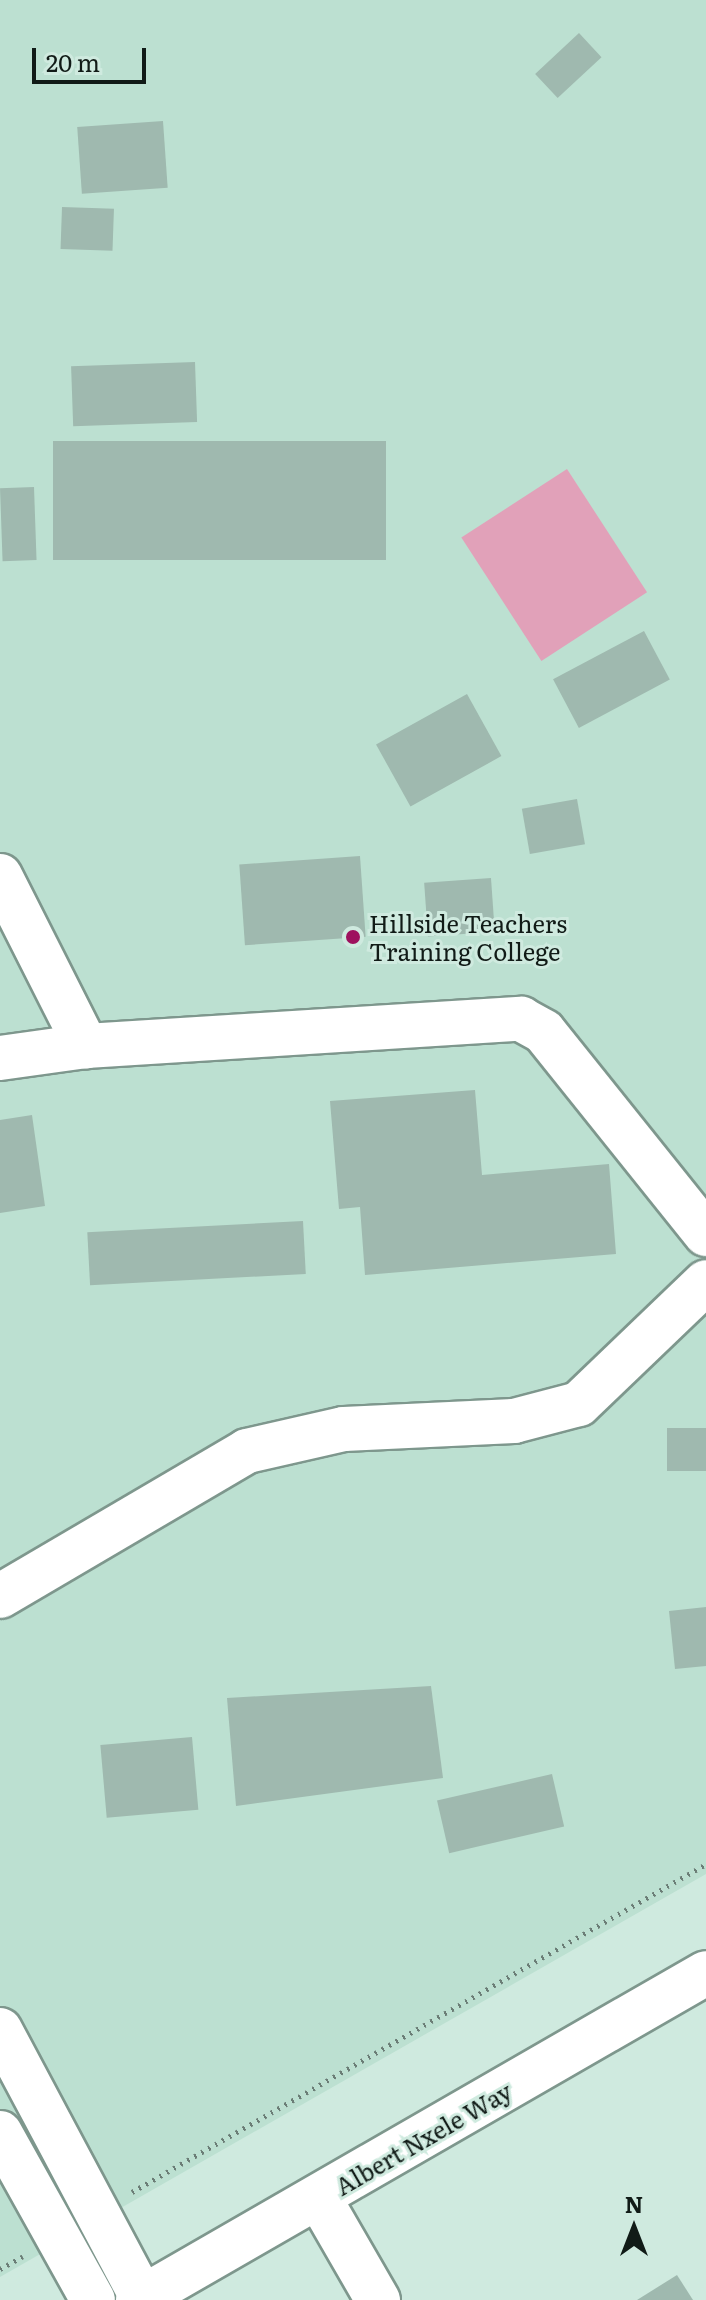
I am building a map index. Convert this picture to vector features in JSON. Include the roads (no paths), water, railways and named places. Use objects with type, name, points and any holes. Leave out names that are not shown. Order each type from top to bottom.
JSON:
[{"type":"main road","points":[[0,876],[86,1046]]},
{"type":"main road","points":[[0,1058],[86,1046],[521,1019],[544,1032],[706,1234]]},
{"type":"main road","points":[[0,1596],[247,1451],[344,1429],[514,1421],[579,1404],[706,1282]]},
{"type":"main road","name":"Albert Nxele Way","points":[[140,2299],[706,1973]]},
{"type":"main road","points":[[6,2056],[97,2212],[140,2299]]},
{"type":"main road","points":[[0,2133],[93,2300]]},
{"type":"main road","points":[[319,2198],[378,2300]]},
{"type":"place","name":"Hillside Teachers Training College","points":[[353,937]]}]
